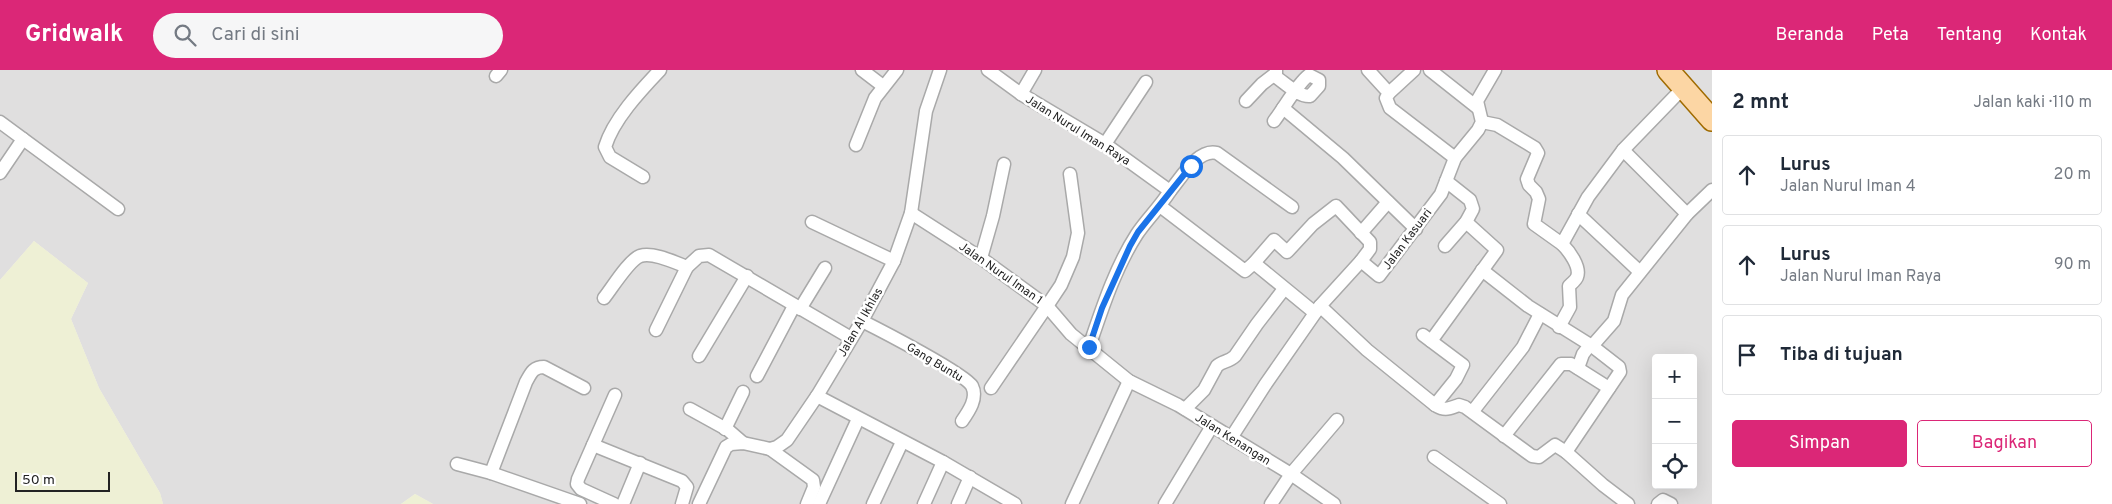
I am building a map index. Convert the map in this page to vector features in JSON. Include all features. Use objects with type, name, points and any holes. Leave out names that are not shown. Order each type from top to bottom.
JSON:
[{"type":"main road","points":[[1668,70],[1712,120]]},
{"type":"street","points":[[642,177],[610,157],[605,147],[608,137],[638,93],[660,70]]},
{"type":"street","points":[[862,70],[883,86]]},
{"type":"street","points":[[856,145],[875,98],[898,70]]},
{"type":"street","name":"Jalan Al Ikhlas","points":[[770,449],[777,447],[787,440],[817,396],[862,321],[894,261],[911,213],[926,112],[940,70]]},
{"type":"street","name":"Jalan Nurul Iman Raya","points":[[988,70],[1021,94],[1104,144],[1170,191]]},
{"type":"street","points":[[1021,94],[1035,70]]},
{"type":"street","points":[[1368,70],[1389,93]]},
{"type":"street","points":[[1414,70],[1389,93],[1386,98],[1390,108],[1455,158]]},
{"type":"street","points":[[1430,70],[1478,108]]},
{"type":"street","points":[[1494,70],[1476,100],[1482,122],[1497,125],[1535,148],[1538,153],[1527,179],[1539,199],[1534,224],[1562,244],[1572,254],[1578,272],[1577,277],[1570,286],[1570,307],[1559,326]]},
{"type":"street","points":[[1246,101],[1275,72],[1296,91],[1274,121]]},
{"type":"street","points":[[1104,144],[1146,82]]},
{"type":"street","points":[[1562,244],[1588,197],[1623,150],[1683,88]]},
{"type":"street","points":[[1283,108],[1319,136],[1416,229]]},
{"type":"street","points":[[0,122],[118,209]]},
{"type":"street","name":"Jalan Kasuari","points":[[1361,261],[1379,276],[1442,194],[1455,158],[1478,130],[1482,122]]},
{"type":"street","points":[[0,173],[23,139]]},
{"type":"street","points":[[1623,150],[1687,214]]},
{"type":"street","points":[[1089,347],[1102,308],[1138,232],[1191,166],[1207,152],[1217,153],[1292,207]]},
{"type":"street","points":[[981,258],[993,216],[1004,164]]},
{"type":"street","points":[[991,388],[1061,285],[1074,257],[1078,233],[1070,174]]},
{"type":"street","points":[[1445,246],[1466,222],[1474,209],[1462,192],[1446,181]]},
{"type":"street","points":[[1578,368],[1583,354],[1611,326],[1622,295],[1687,214],[1712,190]]},
{"type":"street","points":[[1361,233],[1388,202]]},
{"type":"street","points":[[1160,206],[1245,271],[1274,240],[1287,252],[1313,224],[1336,206],[1371,245],[1361,261],[1317,310],[1264,385],[1231,438]]},
{"type":"street","name":"Jalan Nurul Iman 1","points":[[911,213],[981,258],[1047,306],[1072,334],[1129,381]]},
{"type":"street","points":[[1578,214],[1640,272]]},
{"type":"street","points":[[812,222],[894,261]]},
{"type":"street","points":[[1435,405],[1456,379],[1463,365],[1427,338],[1497,250],[1466,222]]},
{"type":"street","points":[[656,330],[687,267],[699,256],[709,255],[851,338]]},
{"type":"street","points":[[604,298],[632,262],[639,257],[647,256],[687,267]]},
{"type":"street","points":[[1254,263],[1284,289],[1317,310],[1435,405],[1448,410],[1459,404],[1532,456],[1539,457],[1555,445],[1628,504]]},
{"type":"street","points":[[757,376],[797,308],[825,268]]},
{"type":"street","points":[[1482,270],[1540,314],[1591,346],[1619,367],[1620,372],[1566,452]]},
{"type":"street","points":[[699,356],[747,276]]},
{"type":"street","points":[[1185,409],[1204,390],[1216,366],[1230,361],[1235,356],[1284,289]]},
{"type":"street","points":[[1472,412],[1523,347],[1540,314]]},
{"type":"street","name":"Gang Buntu","points":[[862,321],[940,364],[971,384],[974,393],[973,401],[962,421]]},
{"type":"street","points":[[1504,436],[1561,364],[1571,364],[1609,388]]},
{"type":"street","points":[[491,473],[526,382],[533,370],[538,367],[544,367],[584,388]]},
{"type":"street","points":[[1072,504],[1129,381]]},
{"type":"street","name":"Jalan Kenangan","points":[[1129,381],[1185,409],[1291,474],[1334,504]]},
{"type":"street","points":[[725,429],[743,392]]},
{"type":"street","points":[[614,504],[581,489],[577,484],[616,395]]},
{"type":"street","points":[[817,396],[943,462],[1011,503]]},
{"type":"street","points":[[690,409],[725,429],[743,443]]},
{"type":"street","points":[[819,504],[858,419]]},
{"type":"street","points":[[1271,504],[1291,474],[1337,420]]},
{"type":"street","points":[[1165,504],[1212,426]]},
{"type":"street","points":[[873,504],[902,442]]},
{"type":"street","points":[[699,504],[726,447],[731,444],[743,443],[770,449],[813,480],[814,488],[807,504]]},
{"type":"street","points":[[593,445],[682,481],[687,487],[682,504]]},
{"type":"street","points":[[1434,457],[1500,504]]},
{"type":"street","points":[[924,504],[943,462]]},
{"type":"street","points":[[623,504],[640,463]]},
{"type":"street","points":[[458,464],[491,473],[580,504]]},
{"type":"street","points":[[958,504],[970,477]]},
{"type":"street","points":[[1658,504],[1663,500],[1671,504]]},
{"type":"shaded area","points":[[0,70],[1712,70],[1712,504],[433,504],[415,494],[401,504],[163,504],[160,493],[99,388],[71,319],[88,283],[34,241],[0,280]]},
{"type":"green space","points":[[34,241],[88,283],[71,319],[99,388],[160,493],[163,504],[0,504],[0,280]]},
{"type":"green space","points":[[415,494],[433,504],[401,504]]},
{"type":"route","points":[[1089,347],[1102,308],[1130,246],[1138,232],[1191,166]]}]
